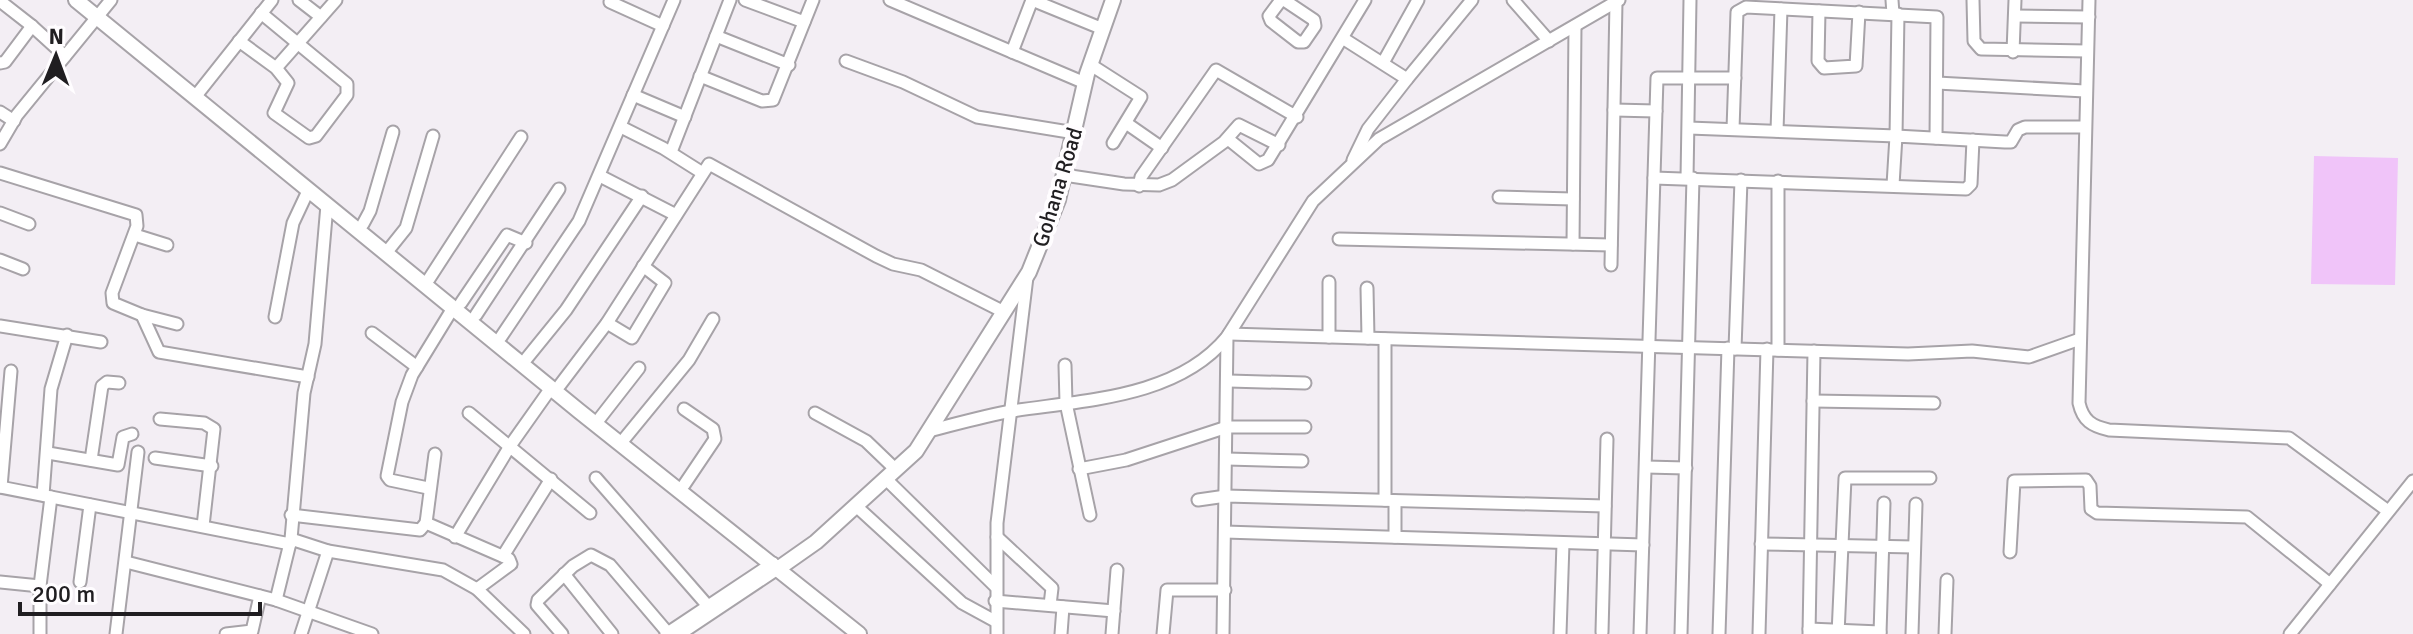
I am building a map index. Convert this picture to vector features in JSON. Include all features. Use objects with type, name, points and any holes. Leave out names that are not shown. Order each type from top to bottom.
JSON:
[{"type":"main road","points":[[76,0],[103,9]]},
{"type":"main road","points":[[89,0],[103,9],[308,191],[363,224],[388,250],[429,279],[457,306],[476,315],[527,358],[555,387],[600,418],[731,522],[773,564]]},
{"type":"main road","name":"Gohana Road","points":[[889,472],[924,436],[1027,275],[1047,233],[1075,133],[1085,83],[1113,0]]},
{"type":"main road","points":[[198,94],[859,634]]},
{"type":"main road","points":[[773,564],[889,472]]},
{"type":"main road","points":[[773,564],[856,506],[889,472]]},
{"type":"street","points":[[198,94],[272,0]]},
{"type":"street","points":[[299,0],[321,17]]},
{"type":"street","points":[[276,68],[336,0]]},
{"type":"street","points":[[501,337],[579,221],[674,0]]},
{"type":"street","points":[[671,152],[730,0]]},
{"type":"street","points":[[745,0],[804,22]]},
{"type":"street","points":[[700,76],[767,101],[776,98],[813,0]]},
{"type":"street","points":[[1012,52],[1032,0],[1103,29]]},
{"type":"street","points":[[1228,139],[1259,164],[1268,160],[1297,117],[1365,0]]},
{"type":"street","points":[[1384,61],[1418,0]]},
{"type":"street","points":[[1353,161],[1368,129],[1472,0]]},
{"type":"street","points":[[1513,0],[1549,41]]},
{"type":"street","points":[[1681,634],[1690,347],[1690,0]]},
{"type":"street","points":[[1892,0],[1896,14],[1893,185]]},
{"type":"street","points":[[1973,0],[1976,46],[2013,52],[2087,51]]},
{"type":"street","points":[[2013,52],[2015,0]]},
{"type":"street","points":[[2089,0],[2079,403],[2084,419],[2093,426],[2134,432],[2289,438],[2388,511]]},
{"type":"street","points":[[0,1],[65,56]]},
{"type":"street","points":[[898,1],[1085,83]]},
{"type":"street","points":[[924,436],[1009,412],[1134,390],[1181,375],[1215,351],[1228,336],[1313,201],[1353,161],[1379,139],[1618,1]]},
{"type":"street","points":[[1611,265],[1618,1]]},
{"type":"street","points":[[610,2],[663,26]]},
{"type":"street","points":[[1733,129],[1737,12],[1746,4],[1937,17],[1936,138]]},
{"type":"street","points":[[1776,6],[1777,131]]},
{"type":"street","points":[[0,144],[14,121],[103,9]]},
{"type":"street","points":[[1819,11],[1818,61],[1824,68],[1856,66],[1859,12]]},
{"type":"street","points":[[239,41],[276,68],[288,83],[274,113],[313,138],[347,95],[348,88],[261,13]]},
{"type":"street","points":[[2015,16],[2089,17]]},
{"type":"street","points":[[0,63],[5,62],[32,26]]},
{"type":"street","points":[[1573,244],[1575,26]]},
{"type":"street","points":[[716,36],[789,65]]},
{"type":"street","points":[[1344,39],[1384,61],[1407,79]]},
{"type":"street","points":[[846,61],[977,117],[1075,133]]},
{"type":"street","points":[[1091,65],[1140,93],[1141,100],[1113,143]]},
{"type":"street","points":[[1139,186],[1141,177],[1203,84],[1216,70],[1297,117]]},
{"type":"street","points":[[1640,634],[1658,77],[1735,78]]},
{"type":"street","points":[[1937,83],[2085,91]]},
{"type":"street","points":[[633,95],[685,117]]},
{"type":"street","points":[[1614,110],[1656,111]]},
{"type":"street","points":[[0,112],[14,121]]},
{"type":"street","points":[[1126,123],[1162,148]]},
{"type":"street","points":[[1064,175],[1139,186],[1172,180],[1228,139],[1239,125],[1279,145]]},
{"type":"street","points":[[621,127],[671,152],[701,172]]},
{"type":"street","points":[[1689,128],[2011,142],[2018,130],[2025,127],[2084,127]]},
{"type":"street","points":[[363,224],[370,211],[393,132]]},
{"type":"street","points":[[388,250],[406,228],[433,136]]},
{"type":"street","points":[[429,279],[521,137]]},
{"type":"street","points":[[1654,178],[1970,188],[1973,140]]},
{"type":"street","points":[[455,537],[510,446],[607,323],[701,172],[709,164],[716,165],[876,256],[893,264],[921,270],[1004,312]]},
{"type":"street","points":[[0,173],[132,212],[138,219],[135,235],[112,299],[117,306],[177,324]]},
{"type":"street","points":[[600,176],[676,215]]},
{"type":"street","points":[[1719,634],[1741,180]]},
{"type":"street","points":[[1759,634],[1778,181]]},
{"type":"street","points":[[476,315],[559,189]]},
{"type":"street","points":[[275,317],[293,223],[308,191]]},
{"type":"street","points":[[527,358],[566,310],[642,196]]},
{"type":"street","points":[[1499,197],[1573,199]]},
{"type":"street","points":[[276,600],[291,541],[291,515],[308,377],[335,208]]},
{"type":"street","points":[[0,213],[29,224]]},
{"type":"street","points":[[135,235],[167,245]]},
{"type":"street","points":[[428,488],[387,478],[402,402],[417,367],[507,235],[526,243]]},
{"type":"street","points":[[1339,239],[1611,245]]},
{"type":"street","points":[[0,260],[23,269]]},
{"type":"street","points":[[607,323],[632,338],[643,324],[665,288],[663,279],[643,266]]},
{"type":"street","points":[[996,628],[997,537],[1027,275]]},
{"type":"street","points":[[1329,282],[1329,337]]},
{"type":"street","points":[[1367,288],[1368,338]]},
{"type":"street","points":[[142,315],[159,352],[308,377]]},
{"type":"street","points":[[625,438],[689,360],[713,319]]},
{"type":"street","points":[[0,326],[101,342]]},
{"type":"street","points":[[372,333],[417,367]]},
{"type":"street","points":[[40,634],[51,389],[67,335]]},
{"type":"street","points":[[1228,336],[1814,351],[1986,351],[2029,357],[2080,339]]},
{"type":"street","points":[[1223,634],[1228,336]]},
{"type":"street","points":[[1385,339],[1390,500],[1395,537]]},
{"type":"street","points":[[1814,351],[1809,632],[1880,633],[1884,503]]},
{"type":"street","points":[[1065,365],[1066,403],[1090,515]]},
{"type":"street","points":[[600,418],[639,368]]},
{"type":"street","points":[[11,371],[0,487],[291,541],[328,551],[433,566],[477,589],[524,634]]},
{"type":"street","points":[[1229,381],[1305,383]]},
{"type":"street","points":[[91,460],[102,386],[107,382],[119,383]]},
{"type":"street","points":[[1813,401],[1934,403]]},
{"type":"street","points":[[684,409],[713,429],[715,439],[684,485]]},
{"type":"street","points":[[469,413],[590,513]]},
{"type":"street","points":[[815,413],[866,441],[889,472],[995,586]]},
{"type":"street","points":[[160,419],[204,423],[214,429],[203,526]]},
{"type":"street","points":[[1079,469],[1126,460],[1227,427],[1305,427]]},
{"type":"street","points":[[48,453],[121,464],[123,437],[132,434]]},
{"type":"street","points":[[1602,632],[1607,439]]},
{"type":"street","points":[[116,634],[138,452]]},
{"type":"street","points":[[291,515],[420,530],[426,523],[428,488],[435,454]]},
{"type":"street","points":[[155,458],[212,466]]},
{"type":"street","points":[[1227,459],[1302,461]]},
{"type":"street","points":[[1646,467],[1686,468]]},
{"type":"street","points":[[1838,632],[1847,477],[1930,478]]},
{"type":"street","points":[[596,478],[708,606]]},
{"type":"street","points":[[503,556],[551,479]]},
{"type":"street","points":[[2010,552],[2014,481],[2086,480],[2090,486],[2091,509],[2097,513],[2251,518],[2330,584]]},
{"type":"street","points":[[2290,634],[2413,481]]},
{"type":"street","points":[[1198,500],[1226,496],[1605,506]]},
{"type":"street","points":[[1912,634],[1916,504]]},
{"type":"street","points":[[80,582],[90,505]]},
{"type":"street","points":[[856,506],[953,595],[996,628]]},
{"type":"street","points":[[426,523],[503,556],[511,564],[477,589]]},
{"type":"street","points":[[1225,532],[1643,545]]},
{"type":"street","points":[[997,537],[1052,588],[1050,605]]},
{"type":"street","points":[[1560,634],[1563,543]]},
{"type":"street","points":[[1761,544],[1914,547]]},
{"type":"street","points":[[301,634],[328,551]]},
{"type":"street","points":[[562,634],[537,605],[564,574],[585,557],[598,557],[631,587],[671,634]]},
{"type":"street","points":[[126,562],[276,600],[372,634]]},
{"type":"street","points":[[671,634],[773,564]]},
{"type":"street","points":[[671,634],[773,564]]},
{"type":"street","points":[[1112,634],[1117,570]]},
{"type":"street","points":[[564,574],[612,634]]},
{"type":"street","points":[[1945,634],[1947,580]]},
{"type":"street","points":[[0,582],[40,586]]},
{"type":"street","points":[[1163,634],[1167,590],[1225,590]]},
{"type":"street","points":[[226,634],[252,631],[260,596]]},
{"type":"street","points":[[995,601],[1114,611]]},
{"type":"street","points":[[1061,634],[1063,607]]},
{"type":"shaded area","points":[[2314,156],[2398,158],[2395,285],[2311,284]]}]
